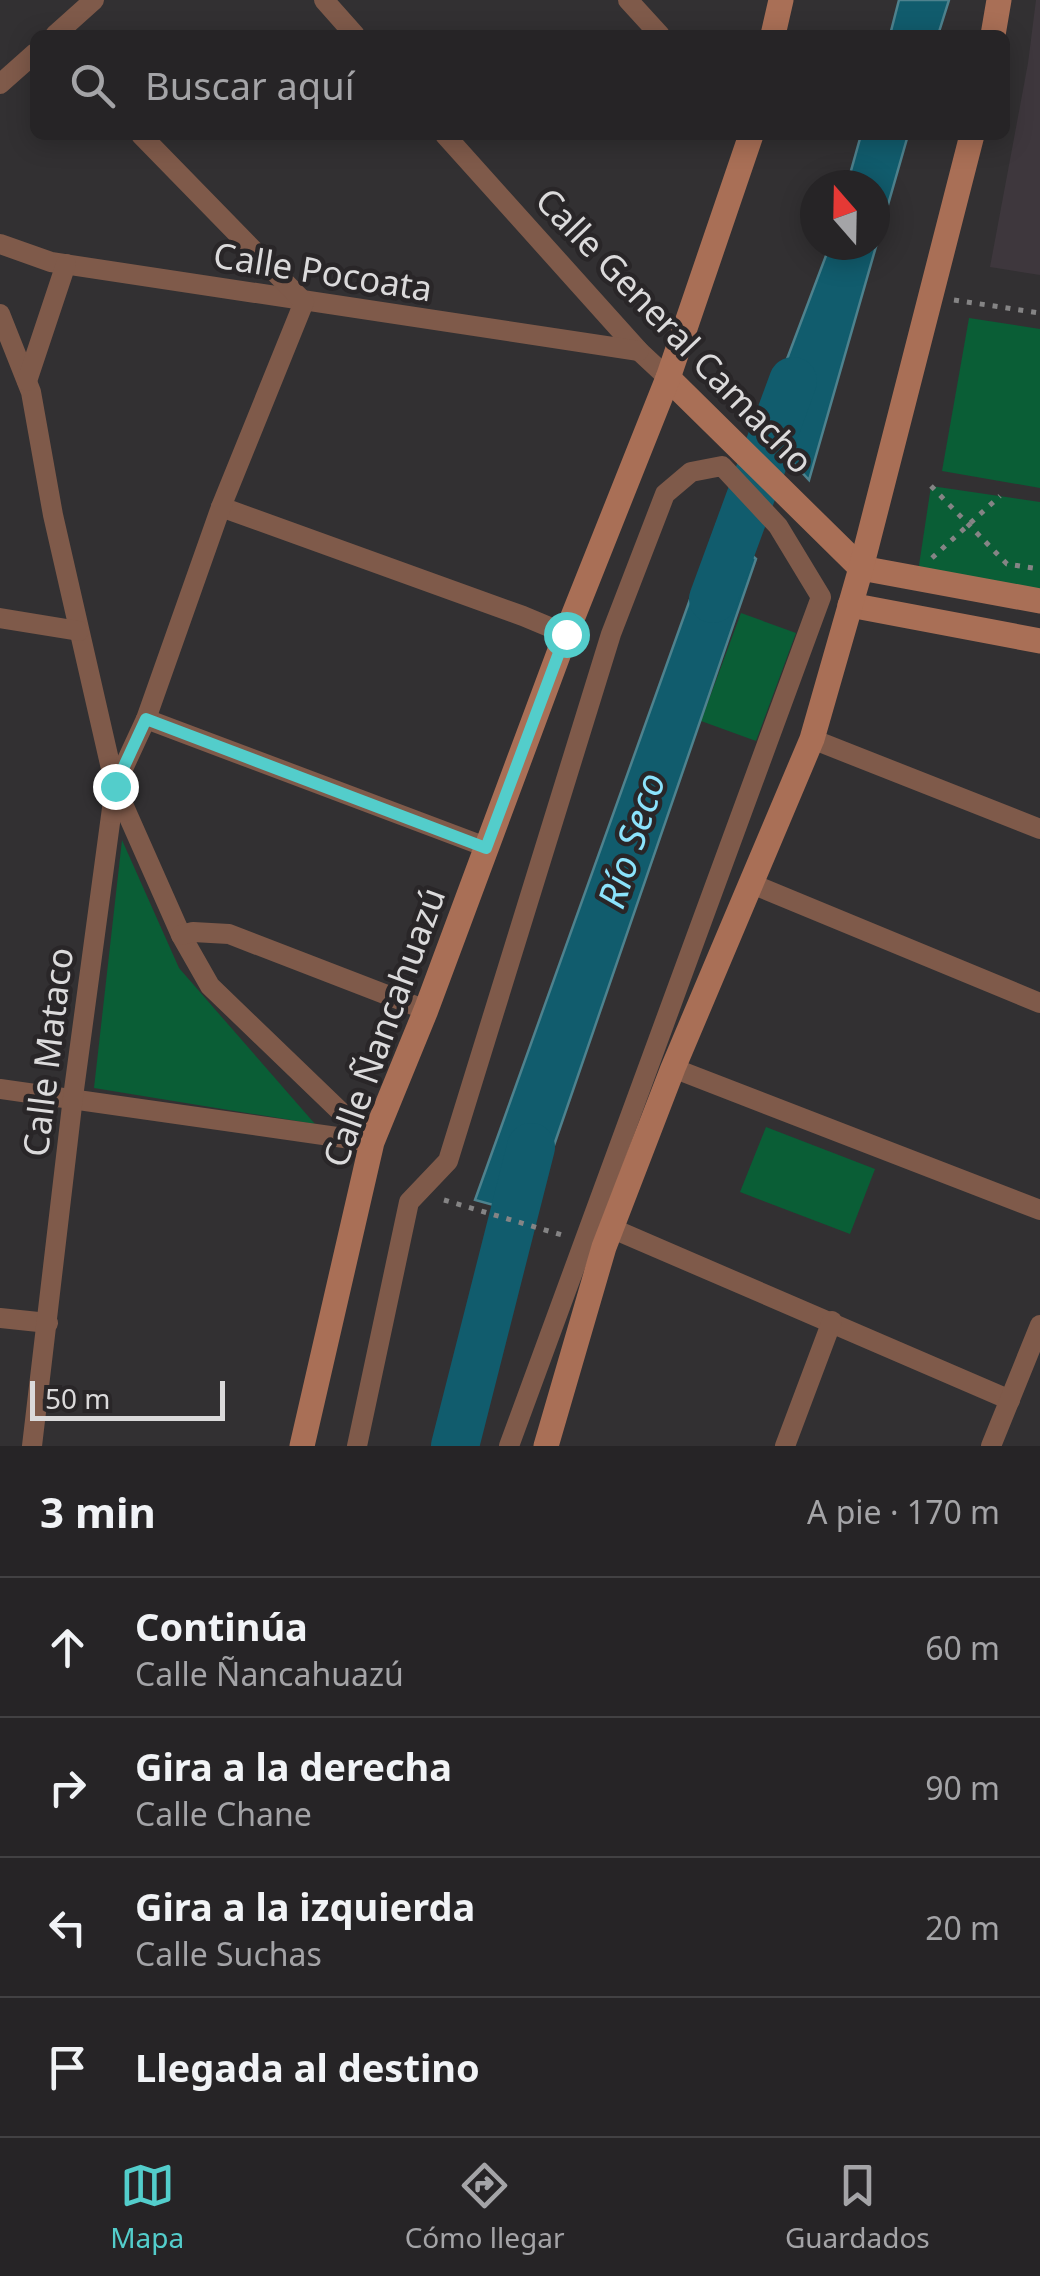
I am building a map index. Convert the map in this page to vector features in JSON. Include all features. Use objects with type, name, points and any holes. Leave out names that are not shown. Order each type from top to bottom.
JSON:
[{"type":"street","points":[[61,30],[94,0]]},
{"type":"street","points":[[324,0],[351,30]]},
{"type":"street","points":[[628,0],[655,30]]},
{"type":"street","points":[[774,30],[781,0]]},
{"type":"street","points":[[994,30],[999,0]]},
{"type":"street","points":[[0,84],[30,57]]},
{"type":"street","points":[[115,786],[146,719],[221,507],[304,302],[146,140]]},
{"type":"street","name":"Calle General Camacho","points":[[449,140],[639,352],[668,378],[728,454],[786,516],[861,568]]},
{"type":"street","name":"Calle Ñancahuazú","points":[[302,1446],[372,1142],[668,378],[749,140]]},
{"type":"street","points":[[546,1446],[611,1228],[673,1068],[812,740],[933,296],[971,140]]},
{"type":"street","name":"Calle Pocoata","points":[[0,244],[66,264],[639,352]]},
{"type":"street","points":[[28,381],[66,264]]},
{"type":"street","points":[[0,314],[28,381],[115,786],[181,936],[210,986],[372,1142]]},
{"type":"street","points":[[357,1446],[409,1202],[448,1162],[612,634],[665,494],[691,472],[728,454]]},
{"type":"street","points":[[221,507],[566,634]]},
{"type":"street","points":[[510,1446],[821,598],[786,516]]},
{"type":"street","points":[[861,568],[1040,602]]},
{"type":"street","points":[[850,606],[1040,641]]},
{"type":"street","points":[[0,618],[79,631]]},
{"type":"street","points":[[146,719],[486,848]]},
{"type":"street","points":[[812,740],[1040,830]]},
{"type":"street","name":"Calle Mataco","points":[[32,1446],[115,786]]},
{"type":"street","points":[[752,884],[1040,1003]]},
{"type":"street","points":[[181,936],[193,932],[228,934],[426,1010]]},
{"type":"street","points":[[673,1068],[1040,1210]]},
{"type":"street","points":[[0,1089],[372,1142]]},
{"type":"street","points":[[611,1228],[1010,1400]]},
{"type":"street","points":[[0,1318],[48,1323]]},
{"type":"street","points":[[786,1446],[832,1322]]},
{"type":"street","points":[[991,1446],[1040,1325]]},
{"type":"path","points":[[933,296],[1040,313]]},
{"type":"path","points":[[931,486],[1007,564],[1040,569]]},
{"type":"path","points":[[920,579],[918,572],[1000,496]]},
{"type":"path","points":[[472,1207],[520,1221]]},
{"type":"shaded area","points":[[1036,0],[1040,0],[1040,275],[990,267]]},
{"type":"green space","points":[[969,318],[1040,329],[1040,488],[942,471]]},
{"type":"green space","points":[[931,486],[1040,502],[1040,590],[918,572]]},
{"type":"green space","points":[[741,613],[796,633],[756,741],[701,721]]},
{"type":"green space","points":[[122,840],[179,968],[315,1124],[94,1088]]},
{"type":"green space","points":[[766,1127],[875,1169],[850,1234],[740,1192]]},
{"type":"water","points":[[899,0],[949,0],[940,30],[891,30]]},
{"type":"water","points":[[860,140],[907,140],[890,198],[890,170],[851,170]]},
{"type":"water","points":[[824,260],[872,260],[809,480],[761,428]]},
{"type":"water","points":[[717,524],[756,559],[530,1215],[475,1200]]},
{"type":"waterway","name":"Río Seco","points":[[713,599],[793,381]]},
{"type":"waterway","name":"Río Seco","points":[[455,1446],[531,1147]]},
{"type":"route","points":[[115,786],[146,719],[486,848],[566,634]]}]
